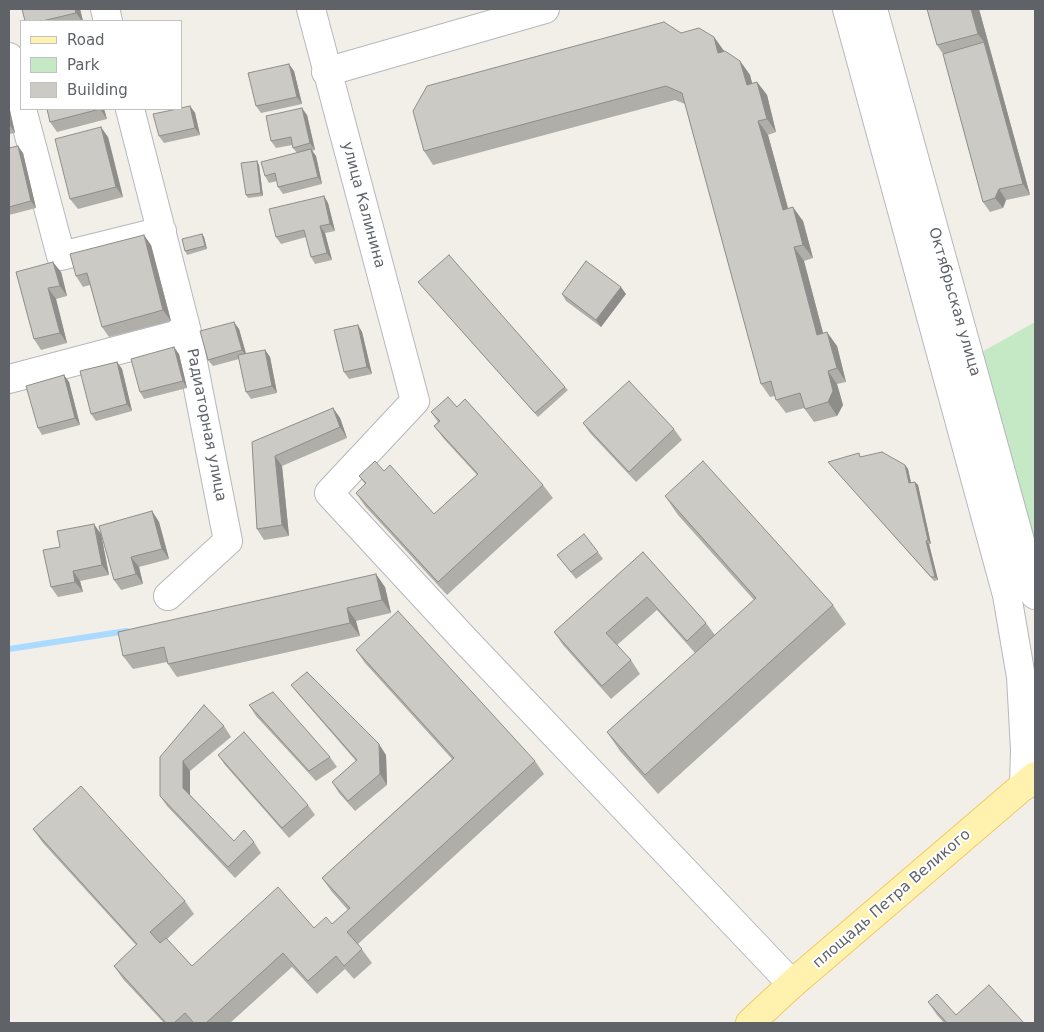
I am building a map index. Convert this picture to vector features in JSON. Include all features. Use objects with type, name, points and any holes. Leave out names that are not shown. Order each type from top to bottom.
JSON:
[{"type":"main road","name":"площадь Петра Великого","points":[[750,1023],[792,984],[1030,781]]},
{"type":"street","name":"улица Калинина","points":[[311,9],[326,72],[415,401],[329,493],[464,639],[792,984]]},
{"type":"street","points":[[326,72],[545,9]]},
{"type":"street","points":[[847,9],[1007,595],[1021,677],[1025,750],[1030,781]]},
{"type":"street","name":"Октябрьская улица","points":[[872,9],[1034,590]]},
{"type":"street","points":[[9,57],[20,99]]},
{"type":"street","points":[[23,110],[61,256],[162,231]]},
{"type":"street","name":"Радиаторная улица","points":[[130,110],[187,332],[228,541],[168,596]]},
{"type":"street","points":[[9,379],[187,332]]},
{"type":"street","points":[[1007,595],[1034,590]]},
{"type":"green space","points":[[1035,322],[1035,550],[982,352]]},
{"type":"building","points":[[22,9],[75,9],[76,13],[46,20],[25,20]]},
{"type":"building","points":[[927,9],[971,9],[978,34],[937,45]]},
{"type":"building","points":[[664,22],[681,33],[699,28],[714,37],[718,53],[725,51],[740,61],[747,85],[757,82],[767,119],[758,121],[783,210],[793,207],[803,245],[794,247],[817,335],[827,332],[837,368],[828,371],[833,391],[828,402],[805,409],[800,393],[776,400],[771,381],[761,384],[682,93],[666,86],[424,151],[413,111],[427,86]]},
{"type":"building","points":[[984,42],[1023,184],[999,189],[995,198],[983,202],[943,54]]},
{"type":"building","points":[[289,64],[297,97],[256,106],[248,73]]},
{"type":"building","points":[[190,106],[195,128],[159,136],[153,114],[182,110],[182,108]]},
{"type":"building","points":[[302,108],[310,143],[293,148],[291,137],[271,141],[266,116]]},
{"type":"building","points":[[47,110],[96,110],[50,122]]},
{"type":"building","points":[[101,127],[116,187],[70,199],[55,139]]},
{"type":"building","points":[[18,146],[31,201],[9,207],[9,148]]},
{"type":"building","points":[[311,149],[318,177],[278,187],[275,173],[265,176],[261,162]]},
{"type":"building","points":[[257,161],[261,193],[246,195],[241,163]]},
{"type":"building","points":[[324,196],[330,224],[320,226],[327,253],[311,257],[304,230],[276,237],[269,209]]},
{"type":"building","points":[[202,234],[205,246],[185,251],[182,239]]},
{"type":"building","points":[[144,235],[163,310],[102,327],[87,273],[76,276],[70,254]]},
{"type":"building","points":[[449,255],[565,387],[535,413],[418,282]]},
{"type":"building","points":[[586,261],[621,287],[596,320],[562,294]]},
{"type":"building","points":[[53,262],[60,286],[48,288],[60,333],[34,339],[16,272]]},
{"type":"building","points":[[234,322],[242,350],[208,360],[200,331]]},
{"type":"building","points":[[358,325],[367,367],[344,372],[334,330]]},
{"type":"building","points":[[174,347],[183,381],[140,392],[131,359]]},
{"type":"building","points":[[265,350],[272,386],[246,392],[238,355]]},
{"type":"building","points":[[117,362],[127,404],[91,414],[80,371]]},
{"type":"building","points":[[64,375],[75,418],[38,428],[26,386]]},
{"type":"building","points":[[629,381],[674,429],[629,472],[583,423]]},
{"type":"building","points":[[448,397],[457,407],[465,399],[543,485],[438,582],[356,493],[366,483],[359,476],[375,461],[384,471],[390,465],[434,514],[478,474],[434,426],[440,421],[431,412]]},
{"type":"building","points":[[333,408],[340,427],[275,456],[282,525],[257,529],[252,442]]},
{"type":"building","points":[[882,452],[905,465],[909,483],[915,482],[935,577],[931,577],[828,462],[859,453],[860,457]]},
{"type":"building","points":[[703,461],[833,605],[645,775],[607,732],[756,598],[665,496]]},
{"type":"building","points":[[152,511],[162,549],[131,557],[136,574],[114,580],[99,526]]},
{"type":"building","points":[[94,524],[102,565],[73,571],[75,582],[51,587],[43,550],[60,547],[57,531]]},
{"type":"building","points":[[584,534],[598,552],[571,572],[557,555]]},
{"type":"building","points":[[643,552],[706,623],[687,641],[647,597],[606,633],[631,660],[602,686],[554,632]]},
{"type":"building","points":[[376,574],[382,600],[347,608],[350,623],[168,664],[164,647],[123,656],[118,632]]},
{"type":"building","points":[[398,611],[535,761],[347,932],[362,949],[344,966],[336,956],[308,981],[283,953],[206,1023],[194,1023],[185,1013],[174,1023],[166,1023],[114,966],[137,944],[33,829],[81,786],[185,901],[150,932],[160,943],[166,938],[192,966],[278,887],[314,928],[326,917],[332,924],[350,908],[322,878],[454,758],[356,650]]},
{"type":"building","points":[[307,672],[379,744],[380,774],[348,801],[332,782],[357,760],[291,685]]},
{"type":"building","points":[[273,692],[330,757],[309,771],[249,705]]},
{"type":"building","points":[[204,705],[224,726],[183,761],[183,788],[234,841],[244,830],[254,842],[228,867],[160,796],[160,757]]},
{"type":"building","points":[[244,732],[308,805],[282,828],[218,755]]},
{"type":"building","points":[[989,985],[1024,1023],[947,1023],[928,1002],[937,994],[956,1015]]},
{"type":"waterway","points":[[9,649],[127,631]]}]
